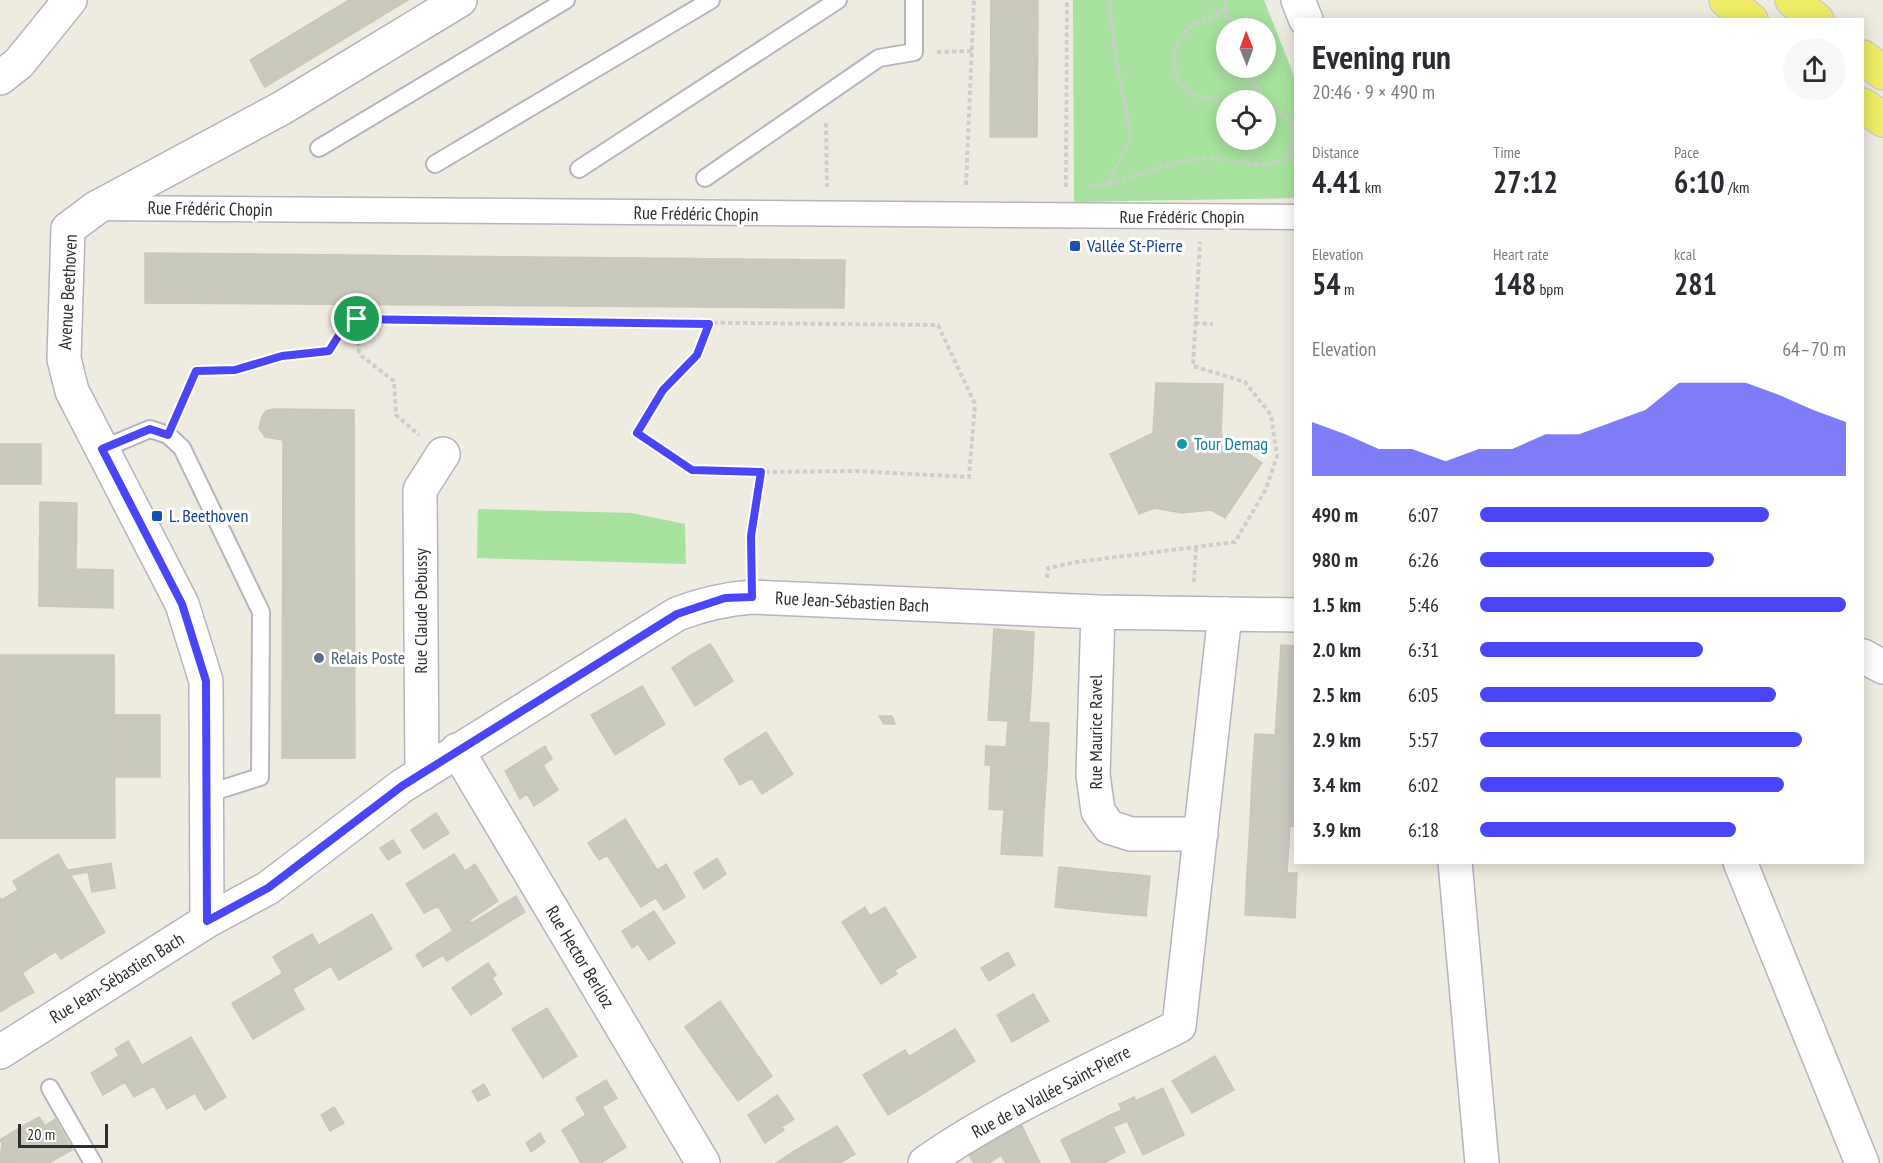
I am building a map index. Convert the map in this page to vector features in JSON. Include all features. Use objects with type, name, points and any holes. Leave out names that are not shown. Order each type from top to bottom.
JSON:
[{"type":"main road","points":[[1726,0],[1748,18]]},
{"type":"main road","points":[[1792,0],[1814,18]]},
{"type":"main road","points":[[1864,58],[1883,73]]},
{"type":"main road","points":[[1864,106],[1883,120]]},
{"type":"street","points":[[6,67],[70,0]]},
{"type":"street","name":"Avenue Beethoven","points":[[207,921],[206,681],[182,604],[72,391],[64,359],[68,229],[96,208],[282,108],[460,0]]},
{"type":"street","points":[[1298,0],[1305,18]]},
{"type":"street","name":"Rue Frédéric Chopin","points":[[96,208],[966,217],[1294,217]]},
{"type":"street","name":"Rue Claude Debussy","points":[[422,774],[420,490],[443,454]]},
{"type":"street","name":"Rue Jean-Sébastien Bach","points":[[0,1052],[207,921],[268,888],[402,786],[677,614],[725,598],[752,597],[1098,612],[1294,615]]},
{"type":"street","name":"Rue Maurice Ravel","points":[[1098,612],[1093,776],[1098,811],[1109,827],[1131,834],[1201,834]]},
{"type":"street","points":[[1201,834],[1225,614]]},
{"type":"street","points":[[1864,657],[1883,667]]},
{"type":"street","name":"Rue Hector Berlioz","points":[[457,750],[703,1163]]},
{"type":"street","name":"Rue de la Vallée Saint-Pierre","points":[[925,1163],[945,1148],[1015,1109],[1179,1026],[1201,834]]},
{"type":"street","points":[[1455,864],[1482,1163]]},
{"type":"street","points":[[1741,864],[1862,1163]]},
{"type":"lane","points":[[319,148],[565,0]]},
{"type":"lane","points":[[435,164],[711,0]]},
{"type":"lane","points":[[579,168],[838,0]]},
{"type":"lane","points":[[705,178],[879,58],[914,52],[914,0]]},
{"type":"lane","points":[[102,449],[150,429],[168,435],[182,448],[261,612],[260,777],[206,794]]},
{"type":"lane","points":[[50,1088],[93,1163]]},
{"type":"path","points":[[966,217],[974,0]]},
{"type":"path","points":[[1067,0],[1067,187]]},
{"type":"path","points":[[1108,184],[1131,136],[1115,52],[1109,0]]},
{"type":"path","points":[[1225,0],[1228,18]]},
{"type":"path","points":[[1216,99],[1193,94],[1177,79],[1174,50],[1187,29],[1225,8]]},
{"type":"path","points":[[914,52],[972,51]]},
{"type":"path","points":[[826,94],[827,215]]},
{"type":"path","points":[[1056,187],[1108,184],[1177,162],[1209,158],[1264,165],[1286,160],[1294,140],[1291,123],[1276,110]]},
{"type":"path","points":[[966,185],[977,185]]},
{"type":"path","points":[[1044,610],[1048,568],[1077,562],[1235,542],[1266,489],[1276,456],[1271,415],[1245,382],[1193,366],[1202,218]]},
{"type":"path","points":[[168,435],[196,371],[235,370],[282,356],[329,351],[349,319],[938,325],[975,404],[969,477],[856,471],[692,470],[637,433],[663,390],[697,355],[709,324]]},
{"type":"path","points":[[357,319],[358,354],[394,381],[396,415],[443,454]]},
{"type":"path","points":[[1195,323],[1213,324]]},
{"type":"path","points":[[752,597],[751,536],[761,472]]},
{"type":"green space","points":[[1073,0],[1264,0],[1271,18],[1216,18],[1216,78],[1276,78],[1276,30],[1294,76],[1294,198],[1074,202]]},
{"type":"green space","points":[[478,509],[632,513],[685,524],[686,564],[477,558]]},
{"type":"building","points":[[349,0],[402,0],[263,84],[250,60]]},
{"type":"building","points":[[402,0],[408,0],[265,87],[263,84]]},
{"type":"building","points":[[991,0],[1038,0],[1037,137],[990,137]]},
{"type":"building","points":[[145,253],[845,260],[844,308],[145,303]]},
{"type":"building","name":"Tour Demag","points":[[1156,383],[1223,384],[1221,435],[1262,463],[1225,518],[1211,510],[1182,513],[1154,508],[1139,514],[1110,454],[1153,433]]},
{"type":"building","points":[[274,409],[354,410],[355,758],[282,758],[283,440],[265,437],[259,428],[262,416],[266,411]]},
{"type":"building","points":[[0,444],[41,444],[41,484],[0,484]]},
{"type":"building","points":[[40,502],[77,503],[76,569],[113,570],[113,608],[39,606]]},
{"type":"building","points":[[994,629],[1034,632],[1032,677],[991,675]]},
{"type":"building","points":[[710,644],[713,648],[689,663],[686,658]]},
{"type":"building","points":[[1281,645],[1294,646],[1294,692],[1278,691]]},
{"type":"building","points":[[713,648],[733,681],[695,706],[672,668],[686,658],[689,663]]},
{"type":"building","points":[[0,655],[114,655],[115,838],[0,838]]},
{"type":"building","points":[[991,675],[1032,677],[1029,722],[988,720]]},
{"type":"building","points":[[642,686],[665,724],[615,755],[591,715]]},
{"type":"building","points":[[1278,691],[1294,692],[1294,736],[1275,735]]},
{"type":"building","points":[[114,715],[160,715],[160,777],[115,777]]},
{"type":"building","points":[[879,716],[892,716],[895,724],[884,724]]},
{"type":"building","points":[[1008,721],[1049,723],[1047,768],[985,765],[986,746],[1006,747]]},
{"type":"building","points":[[766,732],[793,774],[762,794],[747,770],[736,778],[724,759]]},
{"type":"building","points":[[1255,734],[1294,736],[1293,782],[1252,779]]},
{"type":"building","points":[[545,746],[552,759],[543,765],[558,790],[534,806],[527,794],[520,799],[505,771]]},
{"type":"building","points":[[991,765],[1006,766],[1004,810],[989,809]]},
{"type":"building","points":[[1006,766],[1047,768],[1044,812],[1004,810]]},
{"type":"building","points":[[747,770],[752,778],[740,785],[736,778]]},
{"type":"building","points":[[1252,779],[1294,782],[1294,827],[1250,824]]},
{"type":"building","points":[[1004,810],[1044,812],[1042,856],[1001,854]]},
{"type":"building","points":[[436,813],[449,833],[424,849],[411,830]]},
{"type":"building","points":[[625,819],[657,870],[666,864],[678,884],[641,907],[607,855],[599,860],[588,843]]},
{"type":"building","points":[[1250,824],[1290,826],[1287,873],[1247,871]]},
{"type":"building","points":[[393,840],[401,852],[388,860],[380,848]]},
{"type":"building","points":[[58,854],[105,932],[61,959],[53,947],[5,976],[20,1000],[0,1012],[0,898],[2,900],[18,890],[13,881]]},
{"type":"building","points":[[454,854],[465,871],[475,864],[498,901],[453,931],[438,906],[424,913],[406,884]]},
{"type":"building","points":[[717,858],[726,874],[704,889],[694,873]]},
{"type":"building","points":[[111,863],[115,888],[92,892],[88,872],[71,875],[68,870]]},
{"type":"building","points":[[1059,867],[1106,872],[1101,912],[1055,907]]},
{"type":"building","points":[[1247,871],[1287,873],[1285,917],[1245,915]]},
{"type":"building","points":[[1106,872],[1150,876],[1146,916],[1101,912]]},
{"type":"building","points":[[1287,873],[1297,873],[1295,918],[1285,917]]},
{"type":"building","points":[[678,884],[685,897],[664,910],[656,898]]},
{"type":"building","points":[[516,896],[525,912],[447,961],[443,955],[423,967],[416,955],[469,920],[472,923]]},
{"type":"building","points":[[865,907],[870,916],[885,907],[916,957],[895,970],[897,974],[881,984],[842,922]]},
{"type":"building","points":[[654,911],[675,943],[649,960],[638,944],[632,948],[622,931]]},
{"type":"building","points":[[372,914],[392,949],[339,980],[319,945]]},
{"type":"building","points":[[312,934],[331,966],[303,983],[284,950]]},
{"type":"building","points":[[53,947],[56,951],[22,973],[34,992],[20,1000],[5,976]]},
{"type":"building","points":[[284,950],[303,983],[292,989],[273,957]]},
{"type":"building","points":[[1008,952],[1015,965],[989,981],[981,968]]},
{"type":"building","points":[[488,963],[496,975],[492,978],[502,994],[471,1015],[452,988]]},
{"type":"building","points":[[283,973],[304,1009],[253,1039],[234,1007],[256,995],[253,991]]},
{"type":"building","points":[[253,991],[256,995],[234,1007],[232,1003]]},
{"type":"building","points":[[1033,994],[1049,1021],[1012,1042],[997,1015]]},
{"type":"building","points":[[720,1001],[746,1039],[711,1064],[685,1027]]},
{"type":"building","points":[[547,1008],[577,1056],[543,1078],[512,1029]]},
{"type":"building","points":[[955,1029],[975,1061],[929,1090],[908,1057]]},
{"type":"building","points":[[191,1037],[226,1097],[205,1110],[195,1093],[167,1109],[142,1065]]},
{"type":"building","points":[[746,1039],[772,1076],[738,1101],[711,1064]]},
{"type":"building","points":[[128,1041],[154,1086],[134,1097],[125,1082],[103,1095],[91,1073],[119,1056],[115,1049]]},
{"type":"building","points":[[905,1050],[929,1090],[888,1115],[863,1075]]},
{"type":"building","points":[[1215,1056],[1234,1090],[1192,1113],[1172,1081]]},
{"type":"building","points":[[606,1080],[617,1098],[602,1107],[626,1147],[601,1163],[581,1163],[562,1130],[586,1115],[576,1098]]},
{"type":"building","points":[[484,1084],[490,1095],[478,1101],[472,1091]]},
{"type":"building","points":[[1163,1088],[1184,1135],[1143,1155],[1119,1104],[1134,1097],[1136,1101]]},
{"type":"building","points":[[777,1095],[794,1119],[782,1127],[766,1103]]},
{"type":"building","points":[[766,1103],[784,1130],[765,1143],[748,1115]]},
{"type":"building","points":[[334,1107],[344,1123],[330,1131],[321,1115]]},
{"type":"building","points":[[1122,1110],[1127,1121],[1113,1127],[1108,1116]]},
{"type":"building","points":[[1108,1116],[1125,1152],[1104,1163],[1072,1163],[1061,1140]]},
{"type":"building","points":[[39,1117],[42,1121],[19,1134],[16,1130]]},
{"type":"building","points":[[55,1119],[72,1150],[49,1163],[13,1163],[0,1140],[16,1130],[19,1134],[42,1121],[45,1126]]},
{"type":"building","points":[[1019,1120],[1040,1163],[1006,1163],[1001,1155],[989,1163],[974,1163],[968,1153]]},
{"type":"building","points":[[837,1126],[855,1154],[840,1163],[804,1163],[796,1150]]},
{"type":"building","points":[[540,1133],[545,1142],[531,1152],[526,1143]]},
{"type":"building","points":[[2,1142],[13,1163],[0,1163]]},
{"type":"building","points":[[796,1150],[804,1163],[776,1163]]},
{"type":"place","name":"Vallée St-Pierre","points":[[1075,246]]},
{"type":"place","name":"Tour Demag","points":[[1182,444]]},
{"type":"place","name":"L. Beethoven","points":[[157,516]]},
{"type":"place","name":"Relais Poste","points":[[319,658]]},
{"type":"route","points":[[349,319],[357,319],[709,324],[697,355],[663,390],[637,433],[692,470],[761,472],[751,536],[752,597],[725,598],[677,614],[457,750],[402,786],[268,888],[207,921],[206,681],[182,604],[102,449],[150,429],[168,435],[196,371],[235,370],[282,356],[329,351],[349,319]]}]
